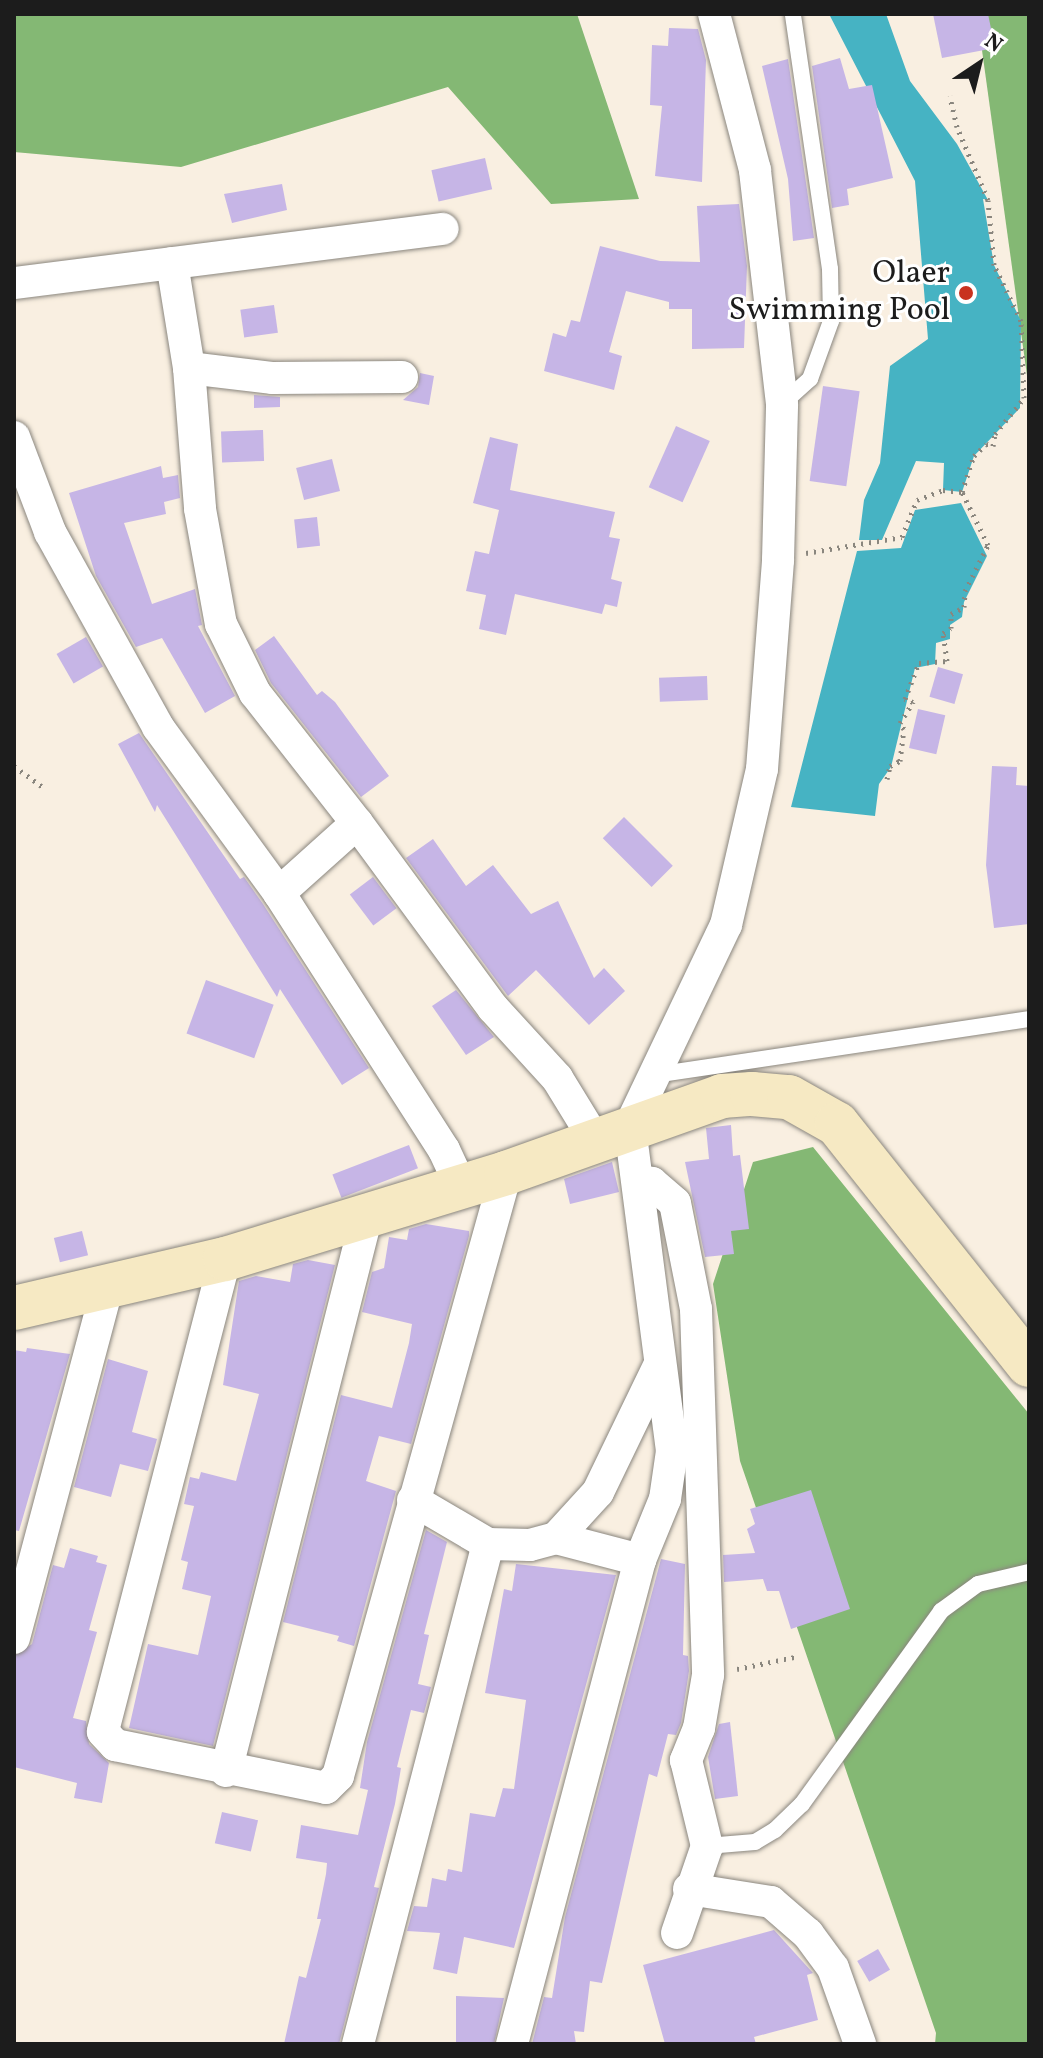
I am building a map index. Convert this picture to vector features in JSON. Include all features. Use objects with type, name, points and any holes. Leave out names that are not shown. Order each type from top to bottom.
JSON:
[{"type":"main road","points":[[14,1308],[225,1259],[506,1173],[722,1096],[789,1097],[815,1108],[858,1146],[1029,1365]]},
{"type":"street","points":[[612,1133],[655,1075],[726,925],[746,853],[762,769],[778,560],[782,404],[755,170],[714,14]]},
{"type":"street","points":[[14,283],[443,229]]},
{"type":"street","points":[[172,263],[189,368],[200,509],[231,654],[286,736],[357,823],[493,1008],[612,1133],[638,1181],[659,1366],[669,1407],[672,1451],[665,1499],[640,1560],[512,2044]]},
{"type":"street","points":[[189,368],[273,378],[402,377]]},
{"type":"street","points":[[14,437],[50,532],[158,727],[279,893],[444,1150],[461,1186]]},
{"type":"street","points":[[279,893],[357,823]]},
{"type":"street","points":[[225,1259],[103,1732],[115,1745],[315,1788],[331,1785],[506,1173]]},
{"type":"street","points":[[638,1181],[652,1183],[675,1203],[696,1309],[708,1675],[699,1728],[686,1760],[707,1846],[689,1889],[677,1933]]},
{"type":"street","points":[[226,1771],[367,1215]]},
{"type":"street","points":[[14,1638],[108,1284]]},
{"type":"street","points":[[556,1538],[598,1492],[659,1366]]},
{"type":"street","points":[[413,1500],[488,1544],[530,1545],[556,1538],[640,1560]]},
{"type":"street","points":[[358,2044],[488,1544]]},
{"type":"street","points":[[689,1889],[771,1902],[808,1934],[833,1968],[860,2044]]},
{"type":"lane","points":[[782,404],[810,379],[831,321],[830,269],[793,14]]},
{"type":"lane","points":[[655,1075],[1029,1019]]},
{"type":"lane","points":[[707,1846],[755,1842],[775,1830],[802,1804],[941,1611],[978,1584],[1029,1572]]},
{"type":"path","points":[[887,779],[890,766],[900,761],[900,723],[913,702],[905,699],[919,663],[947,661],[943,633],[951,628],[951,614],[964,607],[965,591],[988,545],[962,492],[974,456],[986,444],[993,446],[995,434],[1020,408],[1024,340],[994,265],[988,200],[957,127],[950,96]]},
{"type":"path","points":[[778,560],[858,540],[902,537],[917,500],[943,490],[962,492]]},
{"type":"path","points":[[14,766],[43,787]]},
{"type":"path","points":[[708,1675],[799,1656]]},
{"type":"green space","points":[[14,14],[577,14],[639,199],[551,204],[448,87],[181,167],[14,152]]},
{"type":"green space","points":[[977,14],[1029,14],[1029,390]]},
{"type":"green space","points":[[813,1147],[1029,1414],[1029,2044],[935,2044],[936,2033],[740,1461],[713,1284],[753,1162]]},
{"type":"water","name":"Olaer Swimming Pool","points":[[829,14],[886,14],[910,81],[957,144],[988,200],[983,199],[994,265],[1021,321],[1020,408],[974,456],[962,492],[943,490],[944,463],[916,461],[882,540],[859,540],[864,500],[880,463],[890,366],[928,339],[915,181]]},
{"type":"water","points":[[961,503],[987,556],[964,602],[962,617],[950,625],[950,639],[936,643],[935,664],[915,668],[891,767],[879,784],[875,816],[791,807],[857,551],[901,548],[915,510]]},
{"type":"building","points":[[933,14],[988,14],[995,48],[942,58]]},
{"type":"building","points":[[669,28],[698,29],[706,60],[702,182],[655,176],[662,106],[650,105],[652,45],[668,46]]},
{"type":"building","points":[[840,58],[849,89],[872,85],[893,178],[847,189],[849,205],[832,208],[812,66]]},
{"type":"building","points":[[788,59],[814,238],[793,241],[788,179],[762,66]]},
{"type":"building","points":[[485,158],[492,189],[439,202],[431,170]]},
{"type":"building","points":[[282,184],[287,210],[232,223],[224,194]]},
{"type":"building","points":[[739,204],[747,266],[744,348],[692,349],[692,309],[669,309],[669,302],[626,291],[609,352],[622,356],[614,390],[544,371],[553,333],[566,337],[571,320],[580,322],[600,246],[660,261],[700,262],[697,206]]},
{"type":"building","points":[[274,305],[278,333],[244,337],[240,310]]},
{"type":"building","points":[[420,373],[434,376],[429,405],[403,400],[418,387]]},
{"type":"building","points":[[823,386],[860,391],[846,486],[810,481]]},
{"type":"building","points":[[254,395],[280,397],[280,407],[254,408]]},
{"type":"building","points":[[676,426],[710,441],[683,502],[649,487]]},
{"type":"building","points":[[263,430],[264,461],[222,462],[221,431]]},
{"type":"building","points":[[490,437],[518,444],[510,490],[615,512],[609,537],[620,539],[611,579],[622,582],[617,607],[605,604],[602,614],[515,594],[506,635],[479,629],[486,595],[466,591],[475,551],[489,554],[499,510],[473,503]]},
{"type":"building","points":[[332,459],[340,491],[304,500],[296,468]]},
{"type":"building","points":[[161,466],[163,478],[178,475],[180,498],[164,502],[166,514],[124,523],[152,604],[195,589],[202,625],[198,626],[235,696],[205,713],[162,638],[136,647],[96,576],[69,493]]},
{"type":"building","points":[[317,517],[320,546],[297,548],[294,519]]},
{"type":"building","points":[[274,636],[317,695],[322,691],[335,702],[389,776],[361,797],[271,683],[255,650]]},
{"type":"building","points":[[86,637],[103,666],[74,683],[57,654]]},
{"type":"building","points":[[938,667],[963,674],[954,704],[929,697]]},
{"type":"building","points":[[707,676],[708,700],[660,702],[659,678]]},
{"type":"building","points":[[918,709],[945,715],[936,754],[909,748]]},
{"type":"building","points":[[139,733],[240,879],[244,877],[263,904],[369,1068],[342,1085],[280,989],[277,997],[157,805],[155,812],[118,744]]},
{"type":"building","points":[[992,766],[1017,767],[1016,785],[1029,786],[1029,924],[994,928],[986,865]]},
{"type":"building","points":[[624,817],[673,866],[652,887],[603,838]]},
{"type":"building","points":[[433,839],[466,886],[493,865],[531,914],[558,901],[594,978],[604,968],[625,991],[589,1025],[536,970],[508,996],[406,858]]},
{"type":"building","points":[[373,877],[396,908],[373,926],[350,894]]},
{"type":"building","points":[[206,980],[274,1005],[254,1058],[187,1034]]},
{"type":"building","points":[[456,990],[494,1037],[466,1055],[432,1006]]},
{"type":"building","points":[[731,1125],[733,1156],[740,1155],[749,1229],[731,1231],[734,1254],[705,1257],[685,1162],[709,1159],[706,1128]]},
{"type":"building","points":[[409,1145],[418,1168],[341,1198],[332,1174]]},
{"type":"building","points":[[612,1162],[619,1192],[570,1204],[564,1179]]},
{"type":"building","points":[[426,1224],[469,1231],[469,1236],[411,1444],[379,1436],[366,1481],[396,1491],[354,1646],[337,1641],[339,1636],[283,1622],[341,1395],[392,1408],[409,1343],[412,1324],[362,1312],[372,1272],[384,1268],[389,1237],[407,1240],[409,1229]]},
{"type":"building","points":[[82,1231],[88,1255],[60,1262],[54,1238]]},
{"type":"building","points":[[308,1260],[335,1265],[213,1746],[129,1728],[148,1644],[198,1655],[211,1596],[182,1589],[188,1562],[181,1560],[194,1506],[184,1504],[190,1477],[199,1479],[201,1472],[236,1481],[259,1394],[223,1385],[239,1281],[256,1276],[290,1282],[293,1264]]},
{"type":"building","points":[[27,1348],[70,1354],[19,1531],[14,1530],[14,1350],[26,1352]]},
{"type":"building","points":[[108,1359],[148,1371],[132,1432],[157,1439],[148,1471],[120,1464],[111,1497],[74,1487]]},
{"type":"building","points":[[811,1490],[850,1609],[791,1629],[779,1591],[767,1591],[763,1579],[724,1582],[723,1555],[755,1553],[747,1529],[755,1524],[750,1509]]},
{"type":"building","points":[[426,1530],[447,1542],[424,1634],[429,1635],[418,1684],[431,1687],[424,1713],[411,1710],[397,1767],[401,1768],[395,1804],[374,1887],[379,1888],[339,2044],[284,2044],[299,1976],[306,1978],[321,1919],[317,1919],[327,1863],[296,1858],[301,1825],[358,1835],[368,1790],[360,1788],[367,1742]]},
{"type":"building","points":[[70,1548],[98,1556],[96,1562],[107,1565],[89,1630],[97,1632],[73,1718],[86,1721],[89,1744],[109,1763],[102,1803],[74,1798],[77,1783],[14,1767],[14,1656],[32,1644],[53,1565],[64,1568]]},
{"type":"building","points":[[661,1559],[685,1564],[683,1655],[688,1656],[689,1671],[681,1723],[676,1735],[668,1734],[657,1777],[649,1774],[602,1983],[590,1981],[584,2032],[574,2031],[576,2044],[532,2044],[544,1997],[552,1998],[565,1917]]},
{"type":"building","points":[[516,1564],[616,1575],[514,1948],[464,1937],[457,1974],[433,1969],[440,1933],[407,1931],[414,1906],[427,1907],[432,1878],[446,1881],[448,1869],[462,1872],[470,1813],[495,1817],[503,1788],[514,1789],[526,1700],[485,1693],[504,1589],[512,1591]]},
{"type":"building","points":[[730,1722],[738,1796],[715,1799],[708,1757],[719,1724]]},
{"type":"building","points":[[222,1812],[258,1820],[251,1852],[215,1843]]},
{"type":"building","points":[[774,1930],[813,1973],[807,1975],[818,2020],[754,2037],[756,2044],[665,2044],[643,1965]]},
{"type":"building","points":[[878,1949],[890,1970],[869,1982],[857,1961]]},
{"type":"building","points":[[456,1996],[504,1998],[494,2044],[456,2044]]},
{"type":"place","name":"Olaer Swimming Pool","points":[[966,293]]}]
